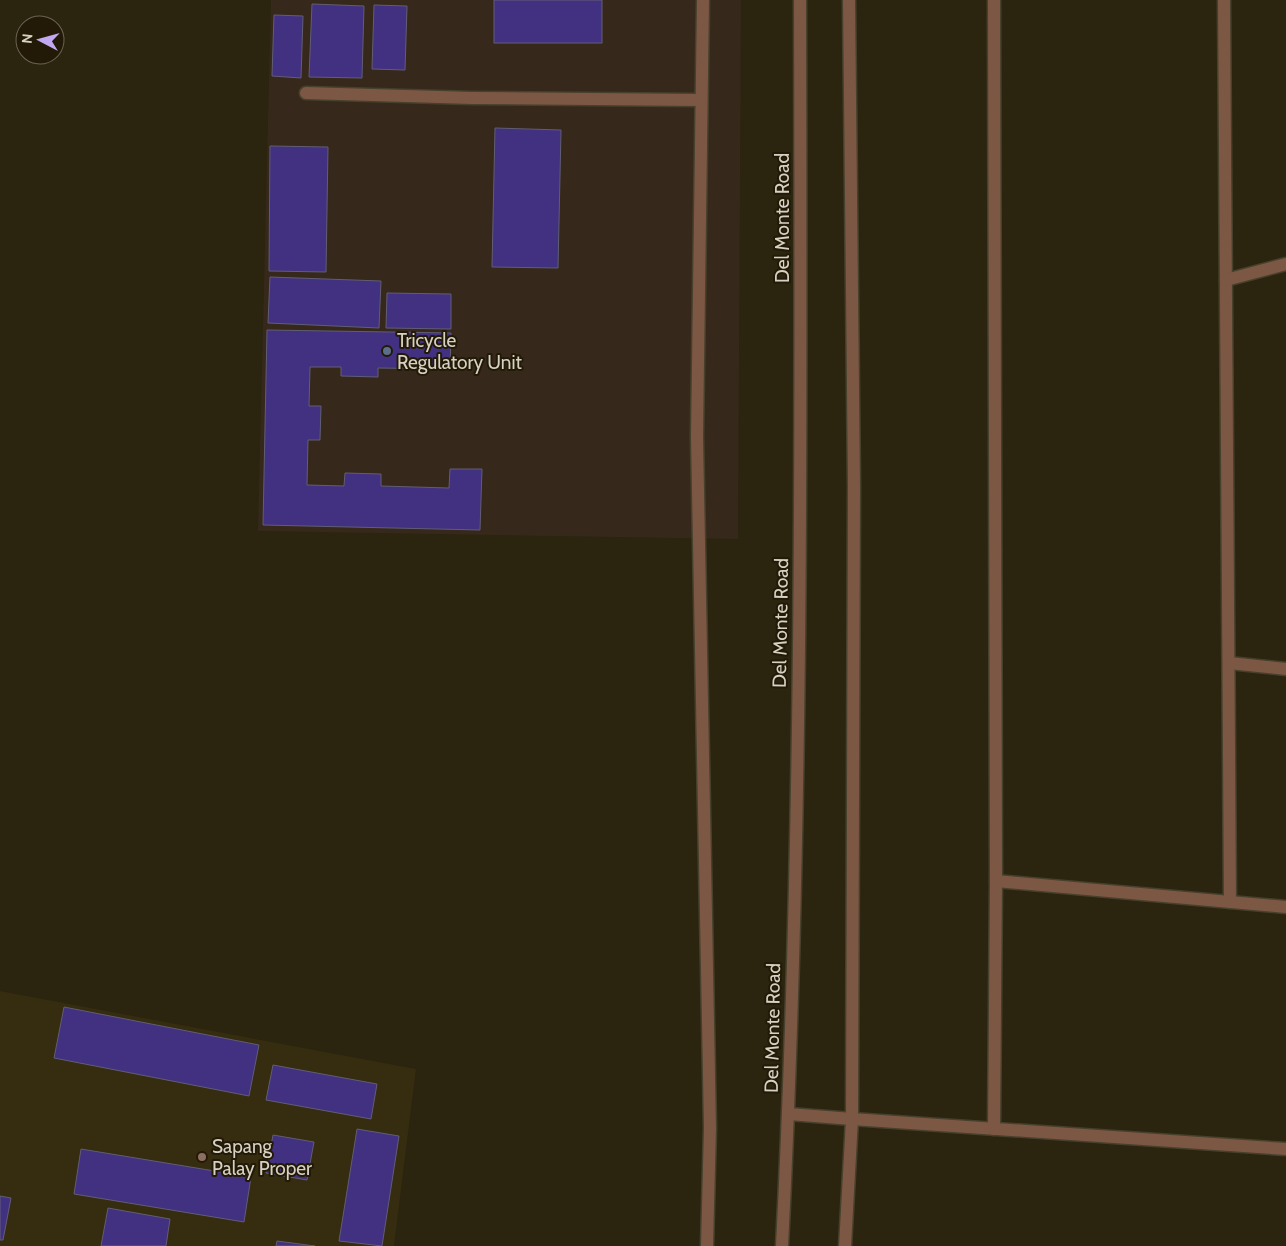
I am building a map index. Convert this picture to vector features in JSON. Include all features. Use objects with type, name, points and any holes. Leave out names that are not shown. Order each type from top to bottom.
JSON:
[{"type":"street","points":[[703,0],[700,100],[697,437],[710,1128],[707,1246]]},
{"type":"street","name":"Del Monte Road","points":[[782,1246],[789,1114],[801,496],[800,0]]},
{"type":"street","points":[[844,1246],[852,1119],[854,486],[849,0]]},
{"type":"street","points":[[994,0],[996,881],[994,1129]]},
{"type":"street","points":[[1224,0],[1230,902]]},
{"type":"street","points":[[306,93],[472,98],[700,100]]},
{"type":"street","points":[[1226,280],[1286,264]]},
{"type":"street","points":[[1229,663],[1286,669]]},
{"type":"street","points":[[996,881],[1286,907]]},
{"type":"street","points":[[789,1114],[1286,1149]]},
{"type":"shaded area","points":[[271,0],[741,0],[738,539],[258,531]]},
{"type":"shaded area","name":"Sapang Palay Proper","points":[[0,991],[416,1069],[394,1246],[0,1246]]},
{"type":"building","points":[[494,0],[602,0],[602,43],[494,43]]},
{"type":"building","points":[[312,4],[364,6],[362,78],[309,77]]},
{"type":"building","points":[[374,5],[407,6],[405,70],[372,69]]},
{"type":"building","points":[[274,15],[303,16],[301,78],[272,76]]},
{"type":"building","points":[[495,128],[561,130],[558,268],[492,267]]},
{"type":"building","points":[[270,146],[328,147],[326,272],[269,271]]},
{"type":"building","points":[[270,277],[381,281],[379,328],[268,323]]},
{"type":"building","points":[[387,293],[451,294],[451,329],[386,328]]},
{"type":"building","points":[[267,330],[451,333],[450,369],[378,368],[378,377],[341,376],[341,367],[310,367],[309,406],[321,406],[320,440],[308,440],[307,485],[344,486],[345,473],[381,474],[381,486],[449,488],[450,469],[482,469],[480,530],[263,525]]},
{"type":"building","points":[[64,1007],[259,1045],[249,1096],[54,1058]]},
{"type":"building","points":[[273,1065],[377,1084],[371,1119],[266,1100]]},
{"type":"building","points":[[357,1129],[399,1136],[382,1246],[339,1241]]},
{"type":"building","points":[[273,1135],[314,1142],[307,1180],[266,1173]]},
{"type":"building","points":[[81,1149],[251,1177],[244,1222],[74,1194]]},
{"type":"building","points":[[0,1196],[11,1198],[3,1240],[0,1240]]},
{"type":"building","points":[[108,1208],[170,1219],[166,1246],[101,1246]]},
{"type":"building","points":[[277,1241],[315,1246],[276,1246]]},
{"type":"place","name":"Tricycle Regulatory Unit","points":[[387,351]]},
{"type":"place","name":"Sapang Palay Proper","points":[[202,1157]]}]
